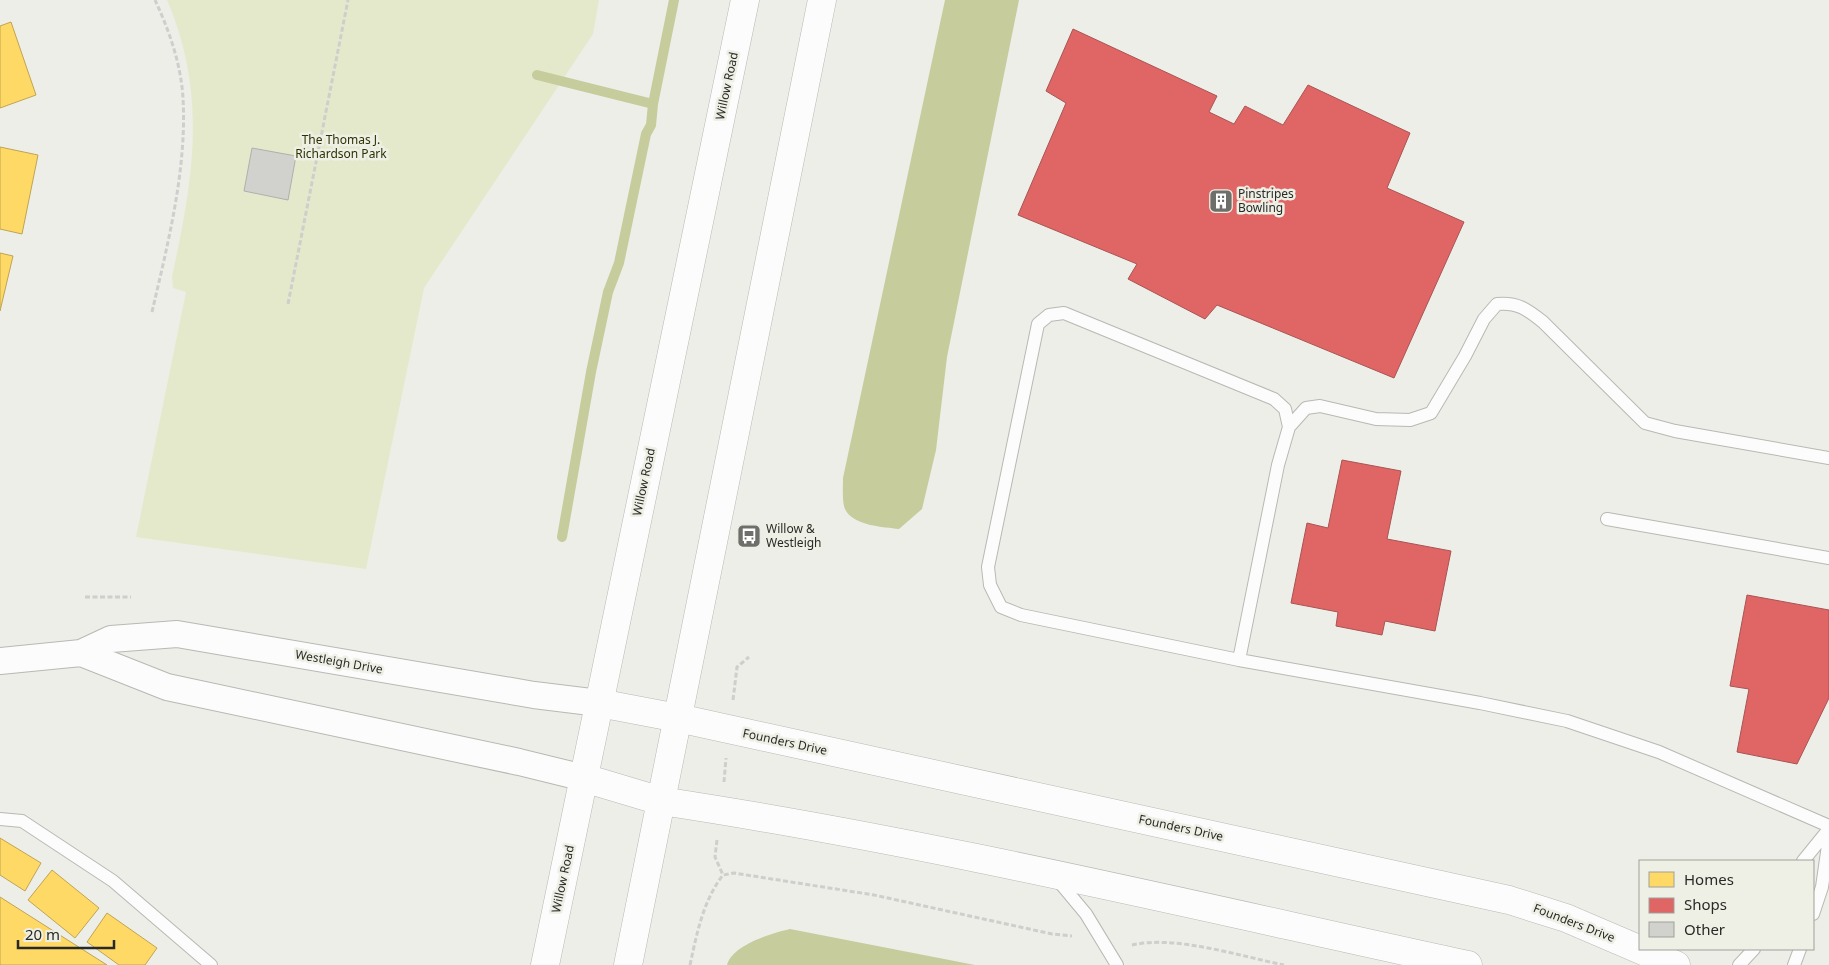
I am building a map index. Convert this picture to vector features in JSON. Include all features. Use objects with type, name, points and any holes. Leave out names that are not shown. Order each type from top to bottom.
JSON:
[{"type":"main road","name":"Willow Road","points":[[545,965],[745,0]]},
{"type":"main road","points":[[628,965],[822,0]]},
{"type":"main road","name":"Founders Drive","points":[[599,703],[678,718],[1509,900],[1566,918],[1639,949]]},
{"type":"main road","points":[[584,778],[661,801],[774,818],[1052,874],[1468,965]]},
{"type":"main road","name":"Founders Drive","points":[[1641,950],[1676,965]]},
{"type":"street","name":"Westleigh Drive","points":[[0,661],[81,653],[111,639],[177,634],[534,695],[599,703]]},
{"type":"street","name":"Westleigh Drive","points":[[81,653],[167,687],[510,760],[584,778]]},
{"type":"lane","points":[[1239,660],[1278,465],[1289,427],[1306,408],[1320,406],[1376,419],[1410,420],[1430,413],[1465,356],[1484,319],[1497,304],[1512,303],[1525,307],[1543,322],[1644,423],[1675,432],[1829,458]]},
{"type":"lane","points":[[1289,427],[1285,409],[1274,399],[1064,313],[1049,315],[1038,324],[988,567],[990,585],[1001,606],[1020,615],[1239,660],[1480,702],[1567,722],[1658,752],[1829,827],[1804,860]]},
{"type":"lane","points":[[1607,519],[1829,558]]},
{"type":"lane","points":[[0,819],[22,821],[113,881],[211,965]]},
{"type":"lane","points":[[1814,911],[1822,887],[1829,838]]},
{"type":"lane","points":[[1052,874],[1086,914],[1117,965]]},
{"type":"lane","points":[[1739,965],[1753,950]]},
{"type":"lane","points":[[1794,965],[1800,950]]},
{"type":"path","points":[[152,312],[176,191],[182,140],[183,97],[167,25],[155,0]]},
{"type":"path","points":[[288,304],[348,0]]},
{"type":"path","points":[[85,597],[131,597]]},
{"type":"path","points":[[723,875],[714,857],[737,667],[748,657]]},
{"type":"path","points":[[723,875],[768,877],[874,894],[1052,934],[1068,935],[1105,945],[1126,946],[1147,942],[1178,943],[1284,965]]},
{"type":"path","points":[[690,965],[700,919],[723,875]]},
{"type":"green space","name":"The Thomas J. Richardson Park","points":[[167,0],[599,0],[593,34],[424,288],[366,569],[136,537],[186,292],[173,288],[172,277],[186,206],[190,172],[193,138],[192,104],[188,70],[180,35]]},
{"type":"shaded area","points":[[945,0],[1019,0],[947,357],[936,450],[922,509],[899,529],[869,525],[849,515],[843,502],[843,478]]},
{"type":"shaded area","points":[[790,929],[975,965],[727,965],[736,951],[744,946],[763,937]]},
{"type":"building: Homes","points":[[11,22],[36,95],[0,108],[0,26]]},
{"type":"building: Homes","points":[[0,147],[38,155],[22,234],[0,229]]},
{"type":"building: Homes","points":[[0,253],[13,256],[0,311]]},
{"type":"building: Homes","points":[[0,838],[41,863],[25,891],[0,875]]},
{"type":"building: Homes","points":[[52,870],[99,908],[75,938],[28,900]]},
{"type":"building: Homes","points":[[0,897],[107,965],[0,965]]},
{"type":"building: Homes","points":[[107,913],[157,948],[145,965],[119,965],[87,942]]},
{"type":"building: Shops","name":"Pinstripes Bowling","points":[[1073,29],[1217,96],[1209,112],[1234,124],[1245,106],[1283,125],[1308,85],[1410,133],[1387,188],[1464,222],[1394,378],[1217,305],[1205,319],[1128,279],[1137,264],[1018,215],[1066,103],[1046,91]]},
{"type":"building: Shops","points":[[1342,460],[1401,471],[1387,539],[1451,551],[1435,631],[1385,621],[1382,635],[1336,626],[1338,612],[1291,603],[1307,523],[1328,528]]},
{"type":"building: Shops","points":[[1747,595],[1829,610],[1829,698],[1797,764],[1737,752],[1749,689],[1730,686]]},
{"type":"building: Other","points":[[252,148],[296,156],[288,200],[244,191]]},
{"type":"waterway","points":[[537,75],[653,104],[674,0]]},
{"type":"waterway","points":[[562,537],[591,372],[608,292],[619,263],[646,134],[651,125],[653,104]]},
{"type":"place","name":"Pinstripes Bowling","points":[[1221,201]]},
{"type":"place","name":"Willow & Westleigh","points":[[749,536]]}]
